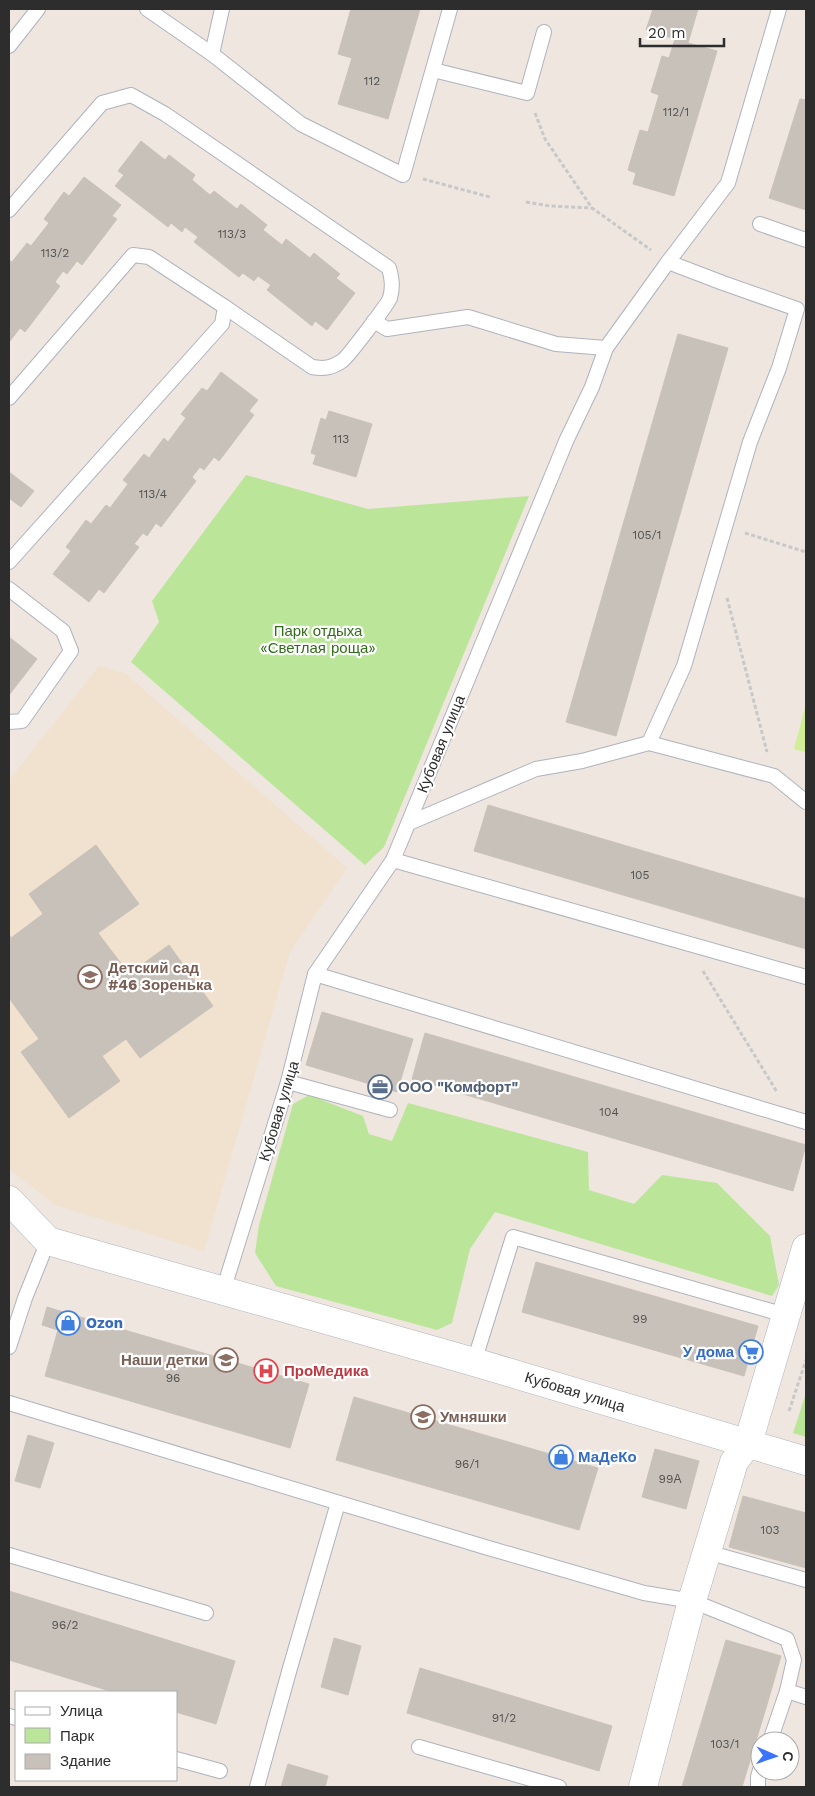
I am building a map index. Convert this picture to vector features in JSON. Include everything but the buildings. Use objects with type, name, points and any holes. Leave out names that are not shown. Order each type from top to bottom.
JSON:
[{"type":"street","points":[[9,1200],[48,1241],[223,1291]]},
{"type":"street","points":[[643,1787],[692,1601],[734,1462],[748,1443],[806,1249]]},
{"type":"street","name":"Кубовая улица","points":[[223,1291],[474,1362],[806,1461]]},
{"type":"lane","points":[[9,46],[38,9]]},
{"type":"lane","points":[[147,9],[212,54],[301,124],[403,175],[450,9]]},
{"type":"lane","points":[[212,54],[222,9]]},
{"type":"lane","name":"Кубовая улица","points":[[223,1291],[288,1082],[315,974],[393,860],[566,439],[592,387],[606,348],[728,183],[779,9]]},
{"type":"lane","points":[[433,70],[527,93],[544,32]]},
{"type":"lane","points":[[9,210],[102,102],[131,95],[165,114],[389,268],[392,283],[389,301],[374,321],[343,361],[326,369],[312,367],[149,257],[133,255],[9,398]]},
{"type":"lane","points":[[760,224],[806,240]]},
{"type":"lane","points":[[649,743],[684,666],[750,442],[779,368],[797,309],[723,284],[668,262]]},
{"type":"lane","points":[[9,562],[222,324],[225,307]]},
{"type":"lane","points":[[374,321],[387,329],[468,317],[556,344],[606,348]]},
{"type":"lane","points":[[9,589],[63,632],[72,651],[22,721],[9,722]]},
{"type":"lane","points":[[409,823],[536,769],[582,761],[649,743],[774,776],[806,802]]},
{"type":"lane","points":[[393,860],[806,977]]},
{"type":"lane","points":[[315,974],[800,1120]]},
{"type":"lane","points":[[288,1082],[390,1110]]},
{"type":"lane","points":[[474,1362],[513,1237],[785,1315]]},
{"type":"lane","points":[[9,1347],[25,1298],[48,1241]]},
{"type":"lane","points":[[9,1403],[494,1550],[644,1592],[692,1601],[787,1639],[794,1660],[787,1691],[773,1731]]},
{"type":"lane","points":[[258,1787],[338,1503]]},
{"type":"lane","points":[[707,1552],[806,1580]]},
{"type":"lane","points":[[9,1556],[206,1613]]},
{"type":"lane","points":[[787,1691],[806,1697]]},
{"type":"lane","points":[[420,1747],[559,1787]]},
{"type":"lane","points":[[178,1760],[220,1771]]},
{"type":"path","points":[[527,93],[545,139],[592,208],[668,262]]},
{"type":"path","points":[[403,175],[490,197]]},
{"type":"path","points":[[526,202],[550,206],[592,208]]},
{"type":"path","points":[[725,526],[806,552]]},
{"type":"path","points":[[716,556],[774,776]]},
{"type":"path","points":[[686,943],[800,1120]]},
{"type":"shaded area","points":[[99,666],[126,674],[347,868],[290,952],[204,1251],[55,1205],[9,1169],[9,780]]},
{"type":"green space","name":"Парк отдыха «Светлая роща»","points":[[246,475],[368,509],[529,496],[384,847],[365,865],[131,662],[159,622],[152,601]]},
{"type":"green space","points":[[806,704],[806,752],[794,749]]},
{"type":"green space","points":[[309,1095],[363,1116],[369,1134],[392,1141],[408,1103],[588,1152],[589,1190],[634,1204],[662,1175],[717,1183],[770,1236],[779,1285],[772,1296],[495,1212],[470,1249],[452,1323],[437,1330],[276,1286],[255,1253],[259,1225],[293,1104]]},
{"type":"green space","points":[[806,1393],[806,1437],[793,1433]]},
{"type":"place","name":"Детский сад #46 Зоренька","points":[[90,977]]},
{"type":"place","name":"ООО \"Комфорт\"","points":[[380,1087]]},
{"type":"place","name":"Ozon","points":[[68,1323]]},
{"type":"place","name":"У дома","points":[[751,1352]]},
{"type":"place","name":"Наши детки","points":[[226,1360]]},
{"type":"place","name":"ПроМедика","points":[[266,1371]]},
{"type":"place","name":"Умняшки","points":[[423,1417]]},
{"type":"place","name":"МаДеКо","points":[[561,1457]]}]
